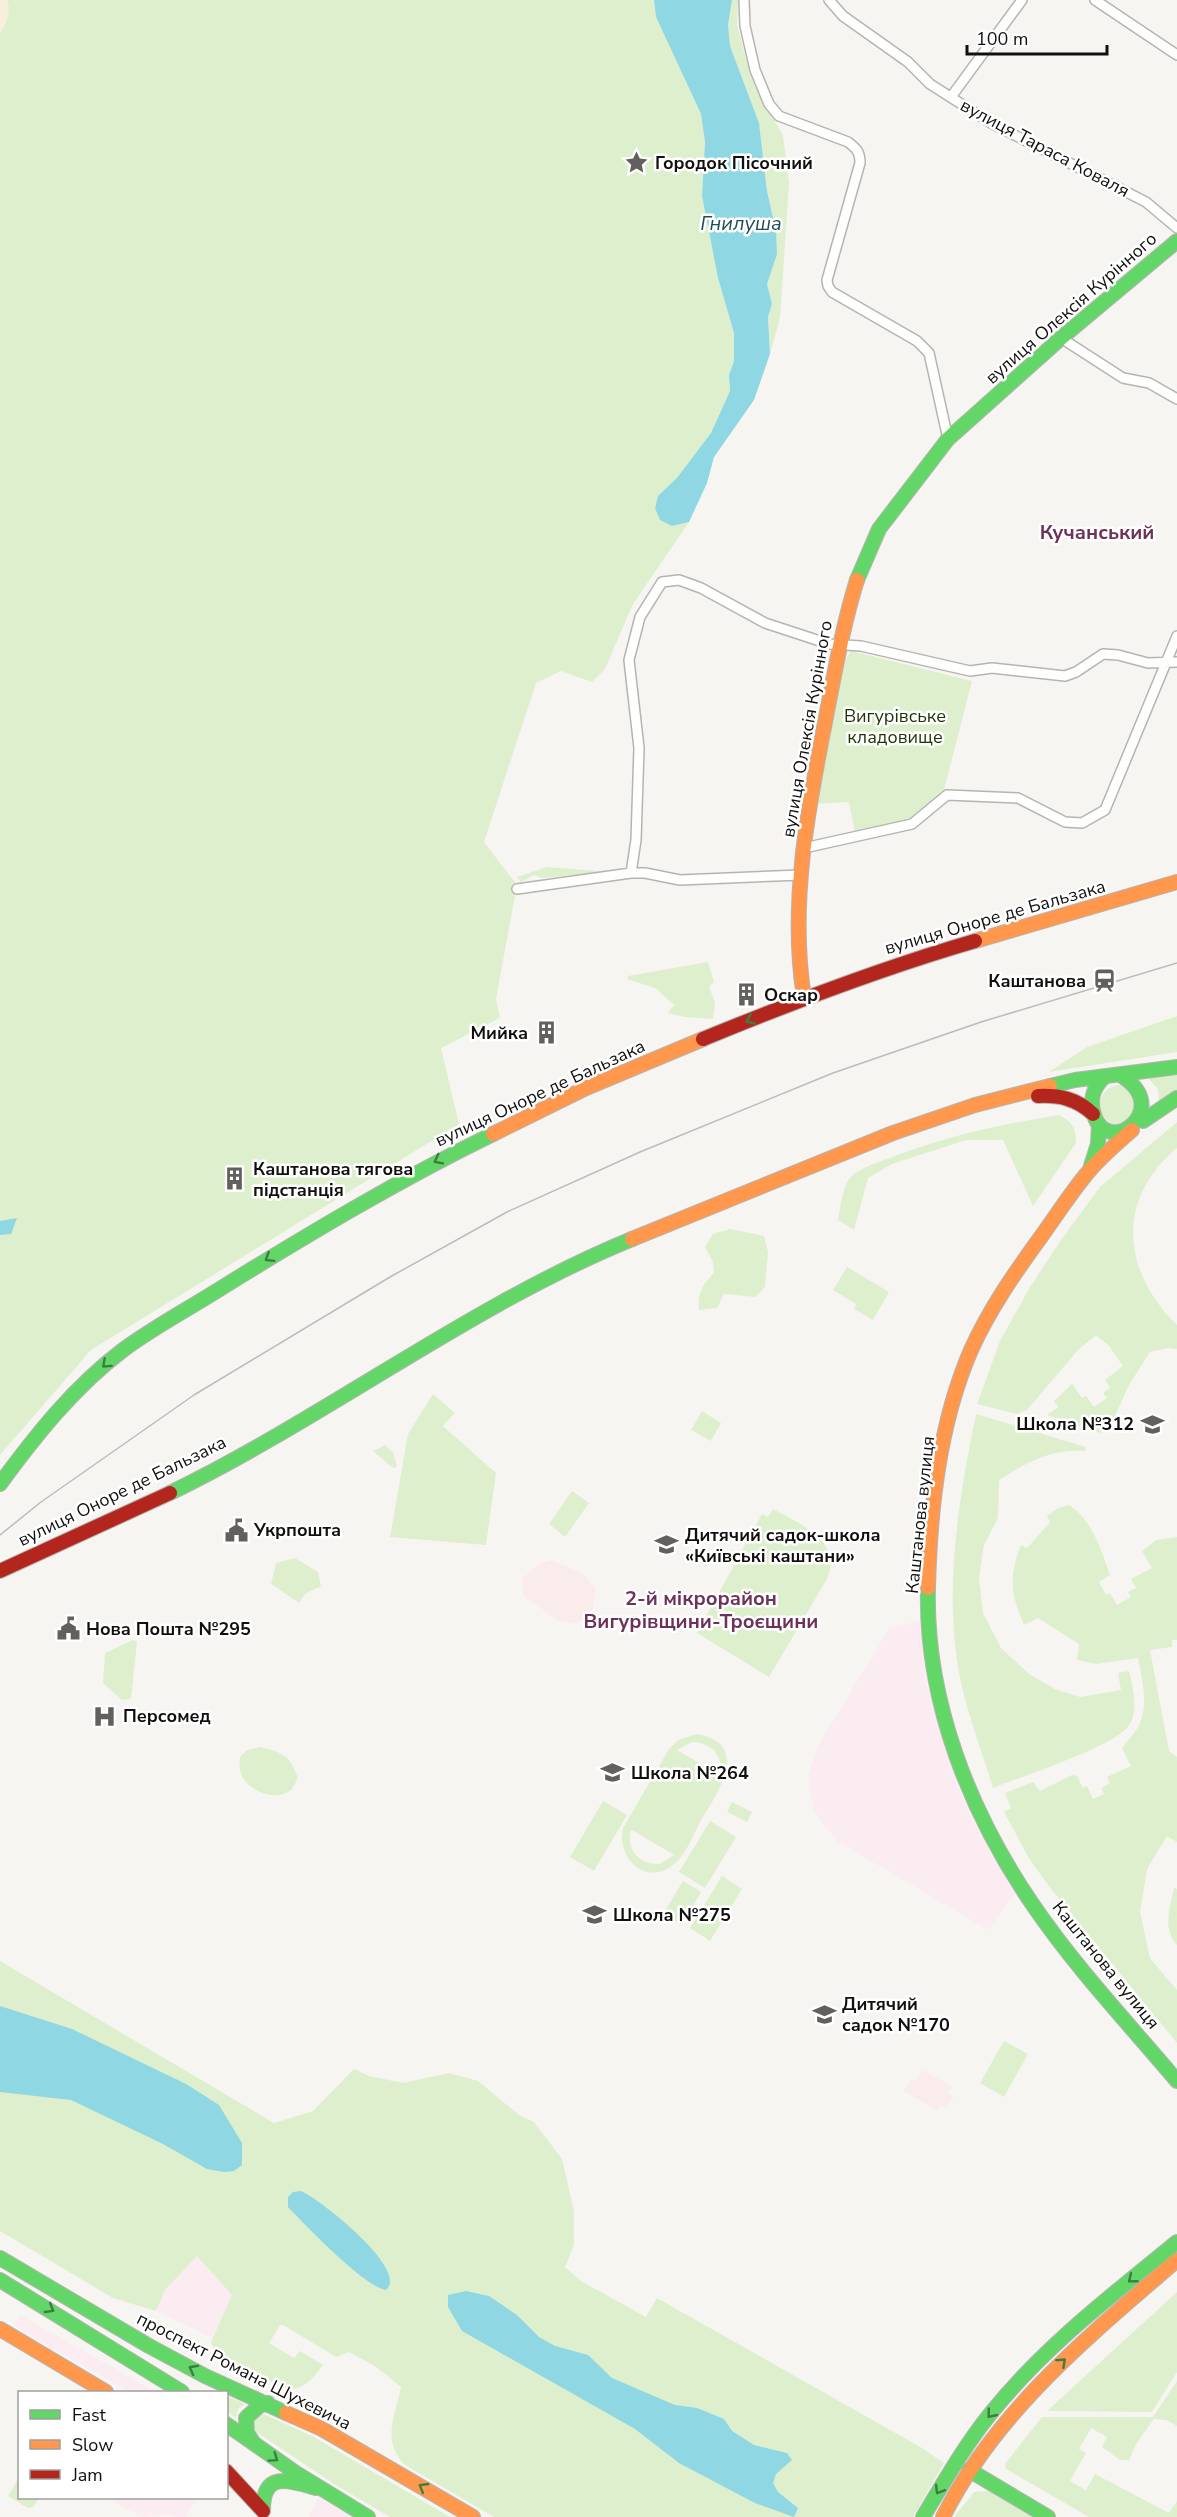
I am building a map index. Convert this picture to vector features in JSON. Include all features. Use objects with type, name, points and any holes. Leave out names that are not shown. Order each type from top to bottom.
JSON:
[{"type":"street","points":[[744,0],[745,26],[755,70],[769,104],[779,116],[848,142],[856,148],[860,155],[860,163],[827,280],[828,286],[832,292],[917,341],[929,353],[948,439]]},
{"type":"street","name":"вулиця Тараса Коваля","points":[[829,0],[843,16],[908,62],[930,84],[991,123],[1146,202],[1177,228]]},
{"type":"street","points":[[951,97],[1022,0]]},
{"type":"street","points":[[1095,0],[1177,55]]},
{"type":"street","name":"вулиця Олексія Курінного","points":[[804,997],[798,959],[804,848],[838,646],[862,564],[879,529],[902,496],[948,439],[1061,338],[1177,241]]},
{"type":"street","points":[[1061,338],[1124,378],[1149,383],[1177,399]]},
{"type":"street","points":[[631,873],[636,840],[639,748],[629,660],[640,617],[662,582],[679,580],[701,588],[765,623],[838,646],[861,646],[970,671],[992,668],[1055,676],[1071,675],[1103,654],[1118,655],[1148,663],[1177,662]]},
{"type":"street","points":[[804,848],[912,824],[947,795],[1018,798],[1065,822],[1082,823],[1105,810],[1177,636]]},
{"type":"street","points":[[517,889],[631,873],[645,873],[680,880],[801,875]]},
{"type":"street","name":"вулиця Оноре де Бальзака","points":[[0,1484],[39,1432],[66,1401],[123,1350],[326,1223],[412,1174],[586,1088],[804,997],[909,960],[1177,882]]},
{"type":"street","name":"вулиця Оноре де Бальзака","points":[[0,1571],[223,1466],[440,1337],[539,1282],[611,1248],[893,1133],[975,1105],[1075,1080],[1177,1067]]},
{"type":"street","points":[[1136,1126],[1148,1105],[1146,1093],[1133,1080],[1111,1076],[1098,1083],[1090,1097],[1096,1119],[1115,1132],[1136,1126],[1177,1098]]},
{"type":"street","name":"вулиця Оноре де Бальзака","points":[[1009,1098],[1060,1095],[1076,1101],[1096,1119]]},
{"type":"street","name":"Каштанова вулиця","points":[[1089,1171],[1098,1144],[1096,1119]]},
{"type":"street","name":"Каштанова вулиця","points":[[1136,1126],[1089,1171],[1001,1293],[969,1353],[958,1384],[946,1433],[936,1494],[930,1554],[929,1639],[934,1674],[946,1722],[974,1801],[995,1844],[1013,1875],[1051,1928],[1177,2081]]},
{"type":"street","points":[[922,2517],[991,2413],[1033,2367],[1122,2287],[1177,2242]]},
{"type":"street","name":"проспект Романа Шухевича","points":[[0,2258],[149,2346],[205,2376],[322,2429],[473,2517]]},
{"type":"street","points":[[943,2517],[969,2470],[1009,2417],[1049,2374],[1177,2260]]},
{"type":"street","points":[[0,2280],[80,2327],[180,2391]]},
{"type":"street","points":[[0,2328],[104,2391]]},
{"type":"street","points":[[254,2443],[247,2433],[246,2418],[252,2411],[268,2403]]},
{"type":"street","points":[[228,2425],[368,2517]]},
{"type":"street","points":[[956,2463],[1048,2517]]},
{"type":"street","points":[[228,2473],[265,2513]]},
{"type":"street","points":[[265,2513],[263,2491],[268,2485],[277,2481],[292,2481],[323,2489]]},
{"type":"shaded area","points":[[552,1560],[584,1574],[596,1589],[592,1611],[585,1619],[576,1623],[559,1621],[526,1598],[521,1590],[524,1577],[538,1564]]},
{"type":"shaded area","points":[[920,1620],[925,1678],[952,1770],[970,1815],[990,1852],[1017,1892],[988,1930],[837,1841],[814,1812],[808,1775],[819,1744],[889,1629]]},
{"type":"shaded area","points":[[922,2070],[952,2086],[948,2093],[954,2096],[947,2108],[941,2105],[937,2111],[903,2091],[911,2079],[915,2081]]},
{"type":"shaded area","points":[[197,2255],[232,2295],[212,2338],[156,2311],[165,2290]]},
{"type":"shaded area","points":[[20,2315],[154,2391],[127,2391],[14,2326]]},
{"type":"shaded area","points":[[318,2497],[352,2517],[309,2517]]},
{"type":"shaded area","points":[[110,2499],[196,2499],[186,2517],[176,2517],[171,2514],[141,2517]]},
{"type":"green space","points":[[7,0],[654,0],[656,17],[701,114],[705,142],[702,196],[718,278],[734,333],[734,362],[729,375],[730,391],[711,433],[677,479],[658,496],[655,508],[672,526],[689,522],[633,604],[605,669],[592,682],[561,671],[536,683],[484,842],[517,885],[496,999],[500,1018],[441,1048],[459,1124],[91,1350],[0,1455],[0,33],[8,17]]},
{"type":"green space","points":[[732,0],[738,0],[737,24],[750,75],[783,136],[789,183],[780,318],[770,354],[768,317],[772,304],[767,284],[776,231],[767,191],[759,123],[730,46],[728,25]]},
{"type":"green space","name":"Вигурівське кладовище","points":[[851,651],[972,681],[944,790],[911,821],[855,833],[849,802],[815,804],[841,667]]},
{"type":"green space","points":[[547,867],[610,872],[542,878],[534,875],[521,882],[517,877]]},
{"type":"green space","points":[[708,962],[714,982],[709,987],[715,1002],[713,1019],[668,1013],[674,1005],[655,988],[627,979],[628,976]]},
{"type":"green space","points":[[1177,1016],[1177,1052],[1049,1072],[1087,1047]]},
{"type":"green space","points":[[1177,1072],[1177,1093],[1159,1104],[1158,1089],[1147,1077]]},
{"type":"green space","points":[[1120,1085],[1134,1091],[1140,1105],[1134,1119],[1120,1125],[1106,1119],[1100,1105],[1106,1091]]},
{"type":"green space","points":[[1059,1115],[1072,1126],[1076,1143],[1033,1206],[1003,1140],[966,1140],[892,1164],[868,1178],[854,1230],[838,1220],[846,1185],[855,1173],[865,1168],[952,1137]]},
{"type":"green space","points":[[1177,1122],[1177,1148],[1157,1168],[1143,1190],[1135,1213],[1133,1236],[1136,1259],[1145,1282],[1159,1304],[1177,1325],[1177,1349],[1169,1348],[1150,1352],[1129,1385],[1109,1429],[1101,1433],[1047,1415],[1058,1407],[1054,1401],[1072,1384],[1082,1398],[1086,1396],[1094,1407],[1107,1398],[1103,1393],[1110,1388],[1105,1380],[1123,1366],[1109,1346],[1096,1335],[1078,1350],[1027,1410],[1017,1414],[977,1404],[1000,1341],[1030,1287],[1061,1240],[1100,1187]]},
{"type":"green space","points":[[730,1229],[764,1236],[768,1252],[765,1287],[756,1297],[724,1294],[717,1308],[699,1310],[701,1290],[714,1273],[713,1262],[705,1247],[713,1234]]},
{"type":"green space","points":[[847,1267],[889,1292],[873,1320],[854,1309],[856,1304],[833,1290]]},
{"type":"green space","points":[[433,1394],[455,1413],[443,1426],[496,1473],[486,1545],[390,1537],[408,1434]]},
{"type":"green space","points":[[702,1411],[721,1423],[711,1441],[691,1430]]},
{"type":"green space","points":[[976,1414],[1086,1447],[1085,1451],[1061,1452],[1040,1458],[999,1480],[998,1518],[984,1545],[979,1578],[983,1613],[1001,1648],[1029,1674],[1055,1689],[1080,1697],[1121,1690],[1118,1673],[1129,1671],[1134,1701],[1130,1723],[1116,1737],[1083,1753],[993,1788],[962,1687],[953,1619],[958,1516]]},
{"type":"green space","points":[[385,1445],[393,1452],[397,1467],[393,1468],[373,1451]]},
{"type":"green space","points":[[572,1491],[589,1503],[565,1537],[549,1524]]},
{"type":"green space","points":[[1069,1505],[1084,1519],[1095,1537],[1110,1575],[1099,1582],[1106,1595],[1110,1593],[1117,1605],[1131,1597],[1128,1592],[1136,1588],[1131,1579],[1152,1568],[1142,1551],[1156,1540],[1177,1537],[1177,1640],[1172,1640],[1172,1647],[1150,1650],[1169,1751],[1177,1757],[1177,1842],[1167,1836],[1147,1869],[1140,1912],[1150,1958],[1177,1990],[1177,2043],[1049,1886],[1030,1860],[1004,1812],[1011,1808],[1005,1793],[1033,1782],[1040,1791],[1072,1775],[1077,1776],[1083,1788],[1087,1786],[1093,1799],[1104,1794],[1101,1788],[1110,1783],[1107,1777],[1131,1766],[1122,1748],[1137,1729],[1143,1712],[1144,1694],[1138,1658],[1096,1664],[1077,1660],[1079,1644],[1038,1618],[1024,1625],[1020,1614],[1014,1595],[1013,1577],[1021,1545],[1027,1548],[1050,1522],[1047,1516],[1058,1508]]},
{"type":"green space","points":[[773,1509],[816,1535],[825,1544],[830,1554],[831,1566],[827,1579],[769,1677],[697,1633],[762,1514],[768,1517]]},
{"type":"green space","points":[[295,1558],[318,1572],[321,1586],[305,1594],[299,1603],[271,1584],[276,1563]]},
{"type":"green space","points":[[133,1640],[137,1642],[131,1699],[122,1700],[103,1683],[105,1653]]},
{"type":"green space","points":[[697,1734],[714,1740],[723,1748],[727,1759],[726,1772],[681,1856],[663,1871],[653,1873],[643,1871],[635,1866],[624,1849],[623,1828],[669,1749],[678,1740]],"holes":[[[692,1742],[705,1744],[715,1751],[720,1762],[720,1775],[677,1750]],[[632,1830],[674,1855],[660,1864],[640,1859],[630,1844]]]},
{"type":"green space","points":[[260,1747],[280,1753],[292,1764],[298,1778],[291,1790],[284,1794],[269,1795],[254,1789],[243,1778],[240,1757],[247,1750]]},
{"type":"green space","points":[[603,1801],[627,1815],[594,1871],[570,1857]]},
{"type":"green space","points":[[732,1802],[752,1812],[747,1822],[727,1812]]},
{"type":"green space","points":[[710,1821],[736,1837],[705,1888],[679,1872]]},
{"type":"green space","points":[[722,1876],[742,1889],[710,1941],[690,1928]]},
{"type":"green space","points":[[683,1881],[701,1892],[682,1925],[663,1914]]},
{"type":"green space","points":[[1174,1888],[1177,1889],[1177,1945],[1172,1939],[1168,1925]]},
{"type":"green space","points":[[0,1961],[274,2123],[313,2111],[354,2069],[369,2076],[403,2083],[449,2073],[478,2081],[519,2115],[534,2122],[562,2159],[574,2211],[574,2245],[565,2267],[581,2281],[646,2317],[657,2298],[922,2448],[944,2463],[913,2517],[494,2517],[405,2465],[393,2447],[392,2437],[393,2418],[401,2387],[375,2366],[349,2352],[336,2357],[280,2325],[269,2343],[294,2358],[300,2351],[323,2365],[313,2378],[301,2387],[290,2390],[217,2358],[211,2342],[232,2295],[197,2256],[165,2290],[156,2311],[113,2298],[0,2231]]},
{"type":"green space","points":[[1004,2041],[1028,2054],[1004,2097],[980,2083]]},
{"type":"green space","points":[[1177,2292],[1177,2372],[1152,2412],[1047,2411]]},
{"type":"green space","points":[[1177,2381],[1177,2426],[1167,2420],[1154,2419],[1136,2444],[1129,2460],[1120,2460],[1102,2447],[1107,2437],[1091,2428],[1079,2449],[1086,2453],[1070,2481],[1086,2490],[1095,2474],[1169,2513],[1177,2501],[1177,2517],[1089,2517],[1006,2469],[1005,2464],[1042,2417],[1153,2417]]},
{"type":"green space","points":[[228,2397],[245,2404],[238,2409],[236,2418],[228,2412]]},
{"type":"green space","points":[[261,2413],[312,2436],[450,2517],[390,2517],[334,2484],[255,2431],[253,2419]]},
{"type":"green space","points":[[18,2481],[18,2499],[38,2499],[33,2507],[28,2508],[8,2496]]},
{"type":"green space","points":[[990,2491],[1035,2517],[954,2517],[974,2492]]},
{"type":"sand","points":[[0,0],[7,0],[9,9],[0,33]]},
{"type":"water","name":"Гнилуша","points":[[654,0],[732,0],[728,25],[730,46],[759,123],[767,191],[776,231],[777,254],[767,284],[772,304],[768,317],[770,354],[754,400],[714,457],[707,483],[689,522],[672,526],[660,520],[655,508],[658,496],[677,478],[711,433],[730,391],[729,375],[734,361],[734,333],[718,278],[702,196],[705,142],[701,114],[656,17]]},
{"type":"water","points":[[17,1218],[11,1234],[0,1235],[0,1221]]},
{"type":"water","points":[[0,2006],[72,2029],[186,2084],[219,2105],[242,2143],[242,2165],[234,2171],[207,2169],[163,2144],[71,2100],[0,2092]]},
{"type":"water","points":[[301,2191],[343,2221],[375,2252],[386,2267],[390,2280],[386,2290],[376,2286],[350,2267],[288,2207],[288,2197],[293,2192]]},
{"type":"water","points":[[466,2291],[489,2296],[517,2315],[539,2337],[555,2346],[588,2355],[612,2378],[675,2405],[697,2408],[724,2419],[732,2431],[754,2445],[787,2453],[792,2460],[776,2474],[773,2483],[778,2492],[798,2508],[794,2517],[755,2503],[679,2463],[635,2429],[462,2331],[448,2307],[448,2295]]},
{"type":"tram line","points":[[0,1535],[41,1502],[194,1395],[390,1277],[507,1212],[640,1152],[833,1073],[981,1022],[1177,963]]},
{"type":"traffic: fast","points":[[857,580],[879,529],[948,439],[1061,338],[1177,241]]},
{"type":"traffic: fast","points":[[1050,1086],[1075,1080],[1177,1067]]},
{"type":"traffic: fast","points":[[1104,1077],[1094,1092],[1093,1111],[1100,1125],[1110,1132],[1121,1131],[1132,1125],[1139,1115],[1141,1102],[1136,1088],[1120,1075]]},
{"type":"traffic: fast","points":[[1143,1121],[1177,1098]]},
{"type":"traffic: fast","points":[[1091,1166],[1098,1144],[1099,1124]]},
{"type":"traffic: fast","points":[[0,1484],[72,1396],[123,1350],[160,1325],[356,1207],[493,1134]]},
{"type":"traffic: fast","points":[[170,1493],[229,1463],[513,1296],[632,1239]]},
{"type":"traffic: fast","points":[[928,1588],[929,1630],[934,1672],[943,1714],[971,1794],[990,1833],[1010,1870],[1050,1928],[1085,1973],[1177,2081]]},
{"type":"traffic: fast","points":[[923,2517],[972,2438],[1033,2366],[1080,2323],[1177,2242]]},
{"type":"traffic: fast","points":[[0,2258],[149,2346],[205,2376],[286,2413]]},
{"type":"traffic: fast","points":[[0,2280],[180,2391]]},
{"type":"traffic: fast","points":[[253,2442],[247,2433],[246,2418],[259,2406],[268,2403]]},
{"type":"traffic: fast","points":[[228,2425],[296,2473],[368,2517]]},
{"type":"traffic: fast","points":[[969,2470],[1048,2517]]},
{"type":"traffic: fast","points":[[263,2510],[267,2489],[279,2481],[316,2488]]},
{"type":"traffic: slow","points":[[804,997],[799,927],[807,821],[843,631],[857,580]]},
{"type":"traffic: slow","points":[[975,941],[1177,882]]},
{"type":"traffic: slow","points":[[493,1134],[586,1088],[703,1039]]},
{"type":"traffic: slow","points":[[632,1239],[893,1133],[975,1105],[1050,1086]]},
{"type":"traffic: slow","points":[[928,1588],[931,1528],[938,1467],[951,1407],[971,1350],[1004,1290],[1071,1194],[1094,1165],[1132,1130]]},
{"type":"traffic: slow","points":[[943,2517],[965,2479],[1017,2409],[1078,2347],[1177,2260]]},
{"type":"traffic: slow","points":[[0,2329],[104,2391]]},
{"type":"traffic: slow","points":[[286,2413],[322,2429],[473,2517]]},
{"type":"traffic: jam","points":[[703,1039],[838,986],[975,941]]},
{"type":"traffic: jam","points":[[1038,1096],[1068,1099],[1093,1114]]},
{"type":"traffic: jam","points":[[0,1571],[170,1493]]},
{"type":"traffic: jam","points":[[228,2473],[263,2511]]},
{"type":"place","name":"Городок Пісочний","points":[[637,163]]},
{"type":"place","name":"Каштанова","points":[[1104,981]]},
{"type":"place","name":"Оскар","points":[[746,995]]},
{"type":"place","name":"Мийка","points":[[546,1033]]},
{"type":"place","name":"Каштанова тягова пiдстанцiя","points":[[235,1179]]},
{"type":"place","name":"Школа №312","points":[[1152,1424]]},
{"type":"place","name":"Укрпошта","points":[[236,1530]]},
{"type":"place","name":"Дитячий садок-школа «Київські каштани»","points":[[667,1545]]},
{"type":"place","name":"Нова Пошта №295","points":[[68,1629]]},
{"type":"place","name":"Персомед","points":[[105,1716]]},
{"type":"place","name":"Школа №264","points":[[613,1773]]},
{"type":"place","name":"Школа №275","points":[[595,1915]]},
{"type":"place","name":"Дитячий садок №170","points":[[824,2014]]},
{"type":"district","name":"Кучанський","points":[[1097,532]]},
{"type":"district","name":"2-й мікрорайон Вигурівщини-Троєщини","points":[[701,1610]]}]
